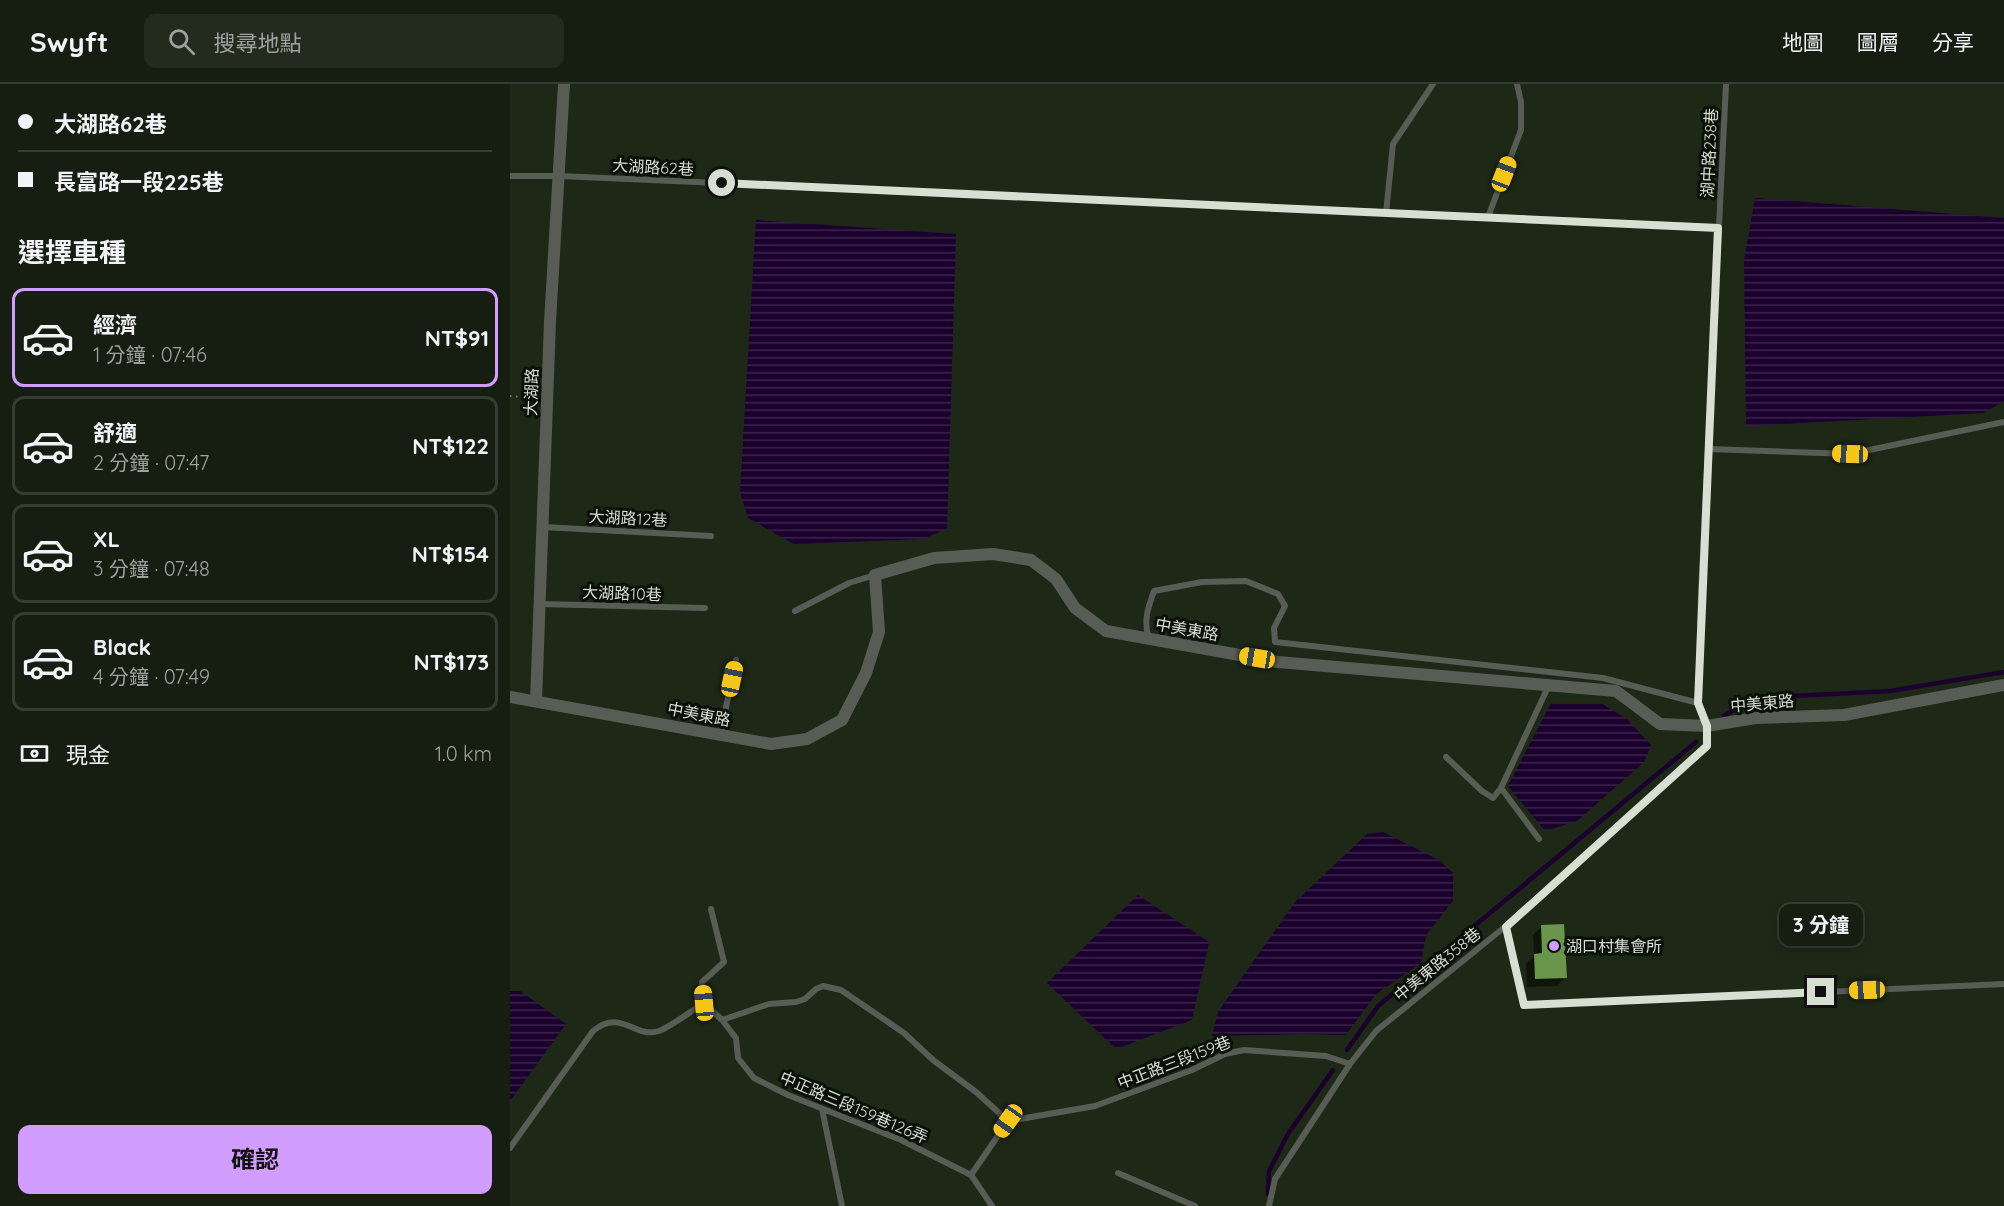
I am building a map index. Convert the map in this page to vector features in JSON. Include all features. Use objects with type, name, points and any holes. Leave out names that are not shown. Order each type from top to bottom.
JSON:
[{"type":"street","name":"大湖路","points":[[536,701],[542,527],[564,84]]},
{"type":"street","name":"中美東路","points":[[510,697],[771,744],[807,739],[843,720],[866,672],[879,632],[875,575],[934,558],[993,554],[1031,560],[1056,579],[1075,608],[1106,631],[1278,662],[1616,691],[1660,724],[1707,726],[1755,718],[1844,715],[2004,685]]},
{"type":"lane","points":[[1386,213],[1393,144],[1433,84]]},
{"type":"lane","points":[[1488,217],[1521,130],[1521,102],[1517,84]]},
{"type":"lane","name":"湖中路238巷","points":[[1707,726],[1698,703],[1726,84]]},
{"type":"lane","name":"大湖路62巷","points":[[510,176],[559,176],[1718,228]]},
{"type":"lane","points":[[1708,449],[1850,454],[2004,422]]},
{"type":"lane","name":"大湖路12巷","points":[[542,527],[711,536]]},
{"type":"lane","points":[[795,611],[849,583],[875,575]]},
{"type":"lane","points":[[1149,640],[1145,628],[1147,610],[1154,591],[1202,582],[1246,581],[1278,594],[1286,606],[1274,628],[1275,642],[1603,678],[1698,703]]},
{"type":"lane","name":"大湖路10巷","points":[[539,604],[705,608]]},
{"type":"lane","points":[[720,735],[736,660]]},
{"type":"lane","points":[[1446,757],[1482,791],[1493,798],[1501,788],[1549,684]]},
{"type":"lane","name":"中美東路358巷","points":[[1269,1206],[1275,1179],[1350,1064],[1376,1031],[1506,927],[1707,746],[1707,726]]},
{"type":"lane","points":[[1501,788],[1539,839]]},
{"type":"lane","points":[[510,1148],[593,1031],[600,1025],[612,1021],[648,1032],[659,1030],[704,1003],[702,982],[724,962],[711,909]]},
{"type":"lane","points":[[1506,927],[1524,1005],[2004,984]]},
{"type":"lane","points":[[722,1020],[769,1004],[806,999],[816,989],[823,986],[840,990],[904,1033],[933,1060],[976,1092],[1008,1121],[971,1175]]},
{"type":"lane","name":"中正路三段159巷126弄","points":[[704,1003],[722,1020],[736,1038],[738,1058],[754,1078],[788,1095],[901,1140],[971,1175],[992,1206]]},
{"type":"lane","name":"中正路三段159巷","points":[[1008,1121],[1095,1106],[1192,1070],[1225,1054],[1244,1050],[1326,1056],[1350,1064]]},
{"type":"lane","points":[[822,1109],[842,1206]]},
{"type":"lane","points":[[1118,1173],[1194,1206]]},
{"type":"lane","points":[[1262,1206],[1269,1206]]},
{"type":"path","points":[[510,396],[548,400]]},
{"type":"shaded area","points":[[1755,198],[2004,218],[2004,401],[1984,413],[1746,426],[1744,260]]},
{"type":"shaded area","points":[[756,220],[956,234],[947,529],[923,539],[794,544],[748,518],[740,492]]},
{"type":"shaded area","points":[[1551,703],[1601,703],[1627,719],[1651,745],[1644,762],[1577,821],[1545,831],[1508,786]]},
{"type":"shaded area","points":[[1383,832],[1439,860],[1453,873],[1453,901],[1426,935],[1421,963],[1376,994],[1346,1035],[1212,1036],[1218,1012],[1295,902],[1367,834]]},
{"type":"shaded area","points":[[1138,895],[1209,942],[1192,1020],[1116,1049],[1047,983]]},
{"type":"shaded area","points":[[510,991],[520,991],[566,1024],[510,1101]]},
{"type":"building","name":"湖口村集會所","points":[[1564,924],[1567,978],[1535,979],[1534,954],[1542,953],[1541,925]]},
{"type":"waterway","points":[[1724,716],[1753,698],[1890,691],[2004,672]]},
{"type":"waterway","points":[[1347,1050],[1378,1006],[1696,742]]},
{"type":"waterway","points":[[1268,1194],[1269,1171],[1288,1134],[1333,1070]]},
{"type":"place","name":"湖口村集會所","points":[[1554,946]]},
{"type":"route","points":[[722,183],[1718,228],[1698,703],[1707,726],[1707,746],[1506,927],[1524,1005],[1821,992]]}]
